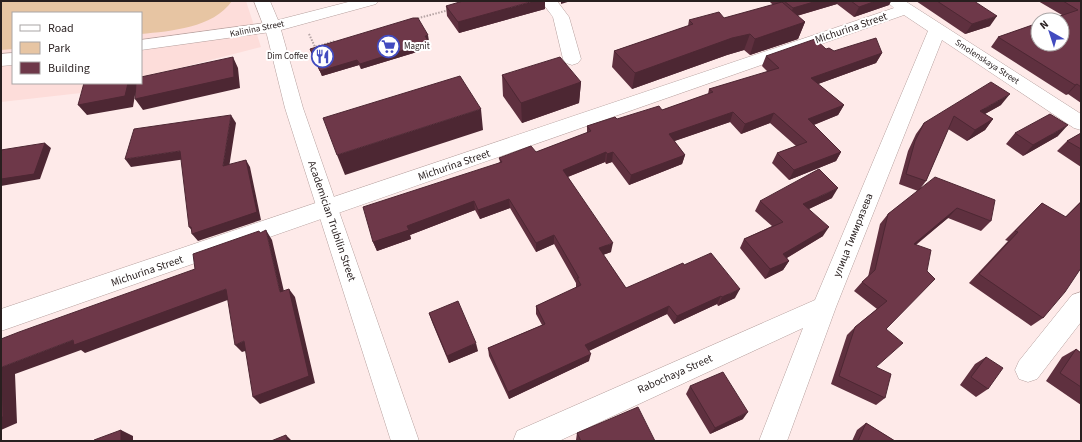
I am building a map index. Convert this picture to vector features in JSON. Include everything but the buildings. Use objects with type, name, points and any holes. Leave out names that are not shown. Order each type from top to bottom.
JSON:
[{"type":"street","name":"Academician Trubilin Street","points":[[262,1],[272,27],[294,108],[405,441]]},
{"type":"street","name":"Kalinina Street","points":[[142,45],[272,27],[370,1]]},
{"type":"street","points":[[549,1],[561,17],[572,59]]},
{"type":"street","name":"Smolenskaya Street","points":[[900,5],[1081,123]]},
{"type":"street","name":"Michurina Street","points":[[1,320],[328,209],[900,5]]},
{"type":"street","name":"улица Тимирязева","points":[[773,441],[824,306],[937,30]]},
{"type":"street","points":[[1,60],[12,59]]},
{"type":"street","points":[[1028,370],[1081,303]]},
{"type":"street","name":"Rabochaya Street","points":[[527,441],[824,306]]},
{"type":"path","points":[[412,20],[450,9]]},
{"type":"path","points":[[301,19],[314,47],[337,41]]},
{"type":"shaded area","points":[[1,1],[246,1],[261,47],[142,78],[142,12],[12,12],[12,84],[119,84],[90,92],[1,102]]},
{"type":"green space","points":[[1,1],[232,1],[224,10],[203,23],[178,29],[142,34],[142,12],[12,12],[12,49],[1,50]]},
{"type":"place","name":"Magnit","points":[[389,46]]},
{"type":"place","name":"Dim Coffee","points":[[323,56]]}]
